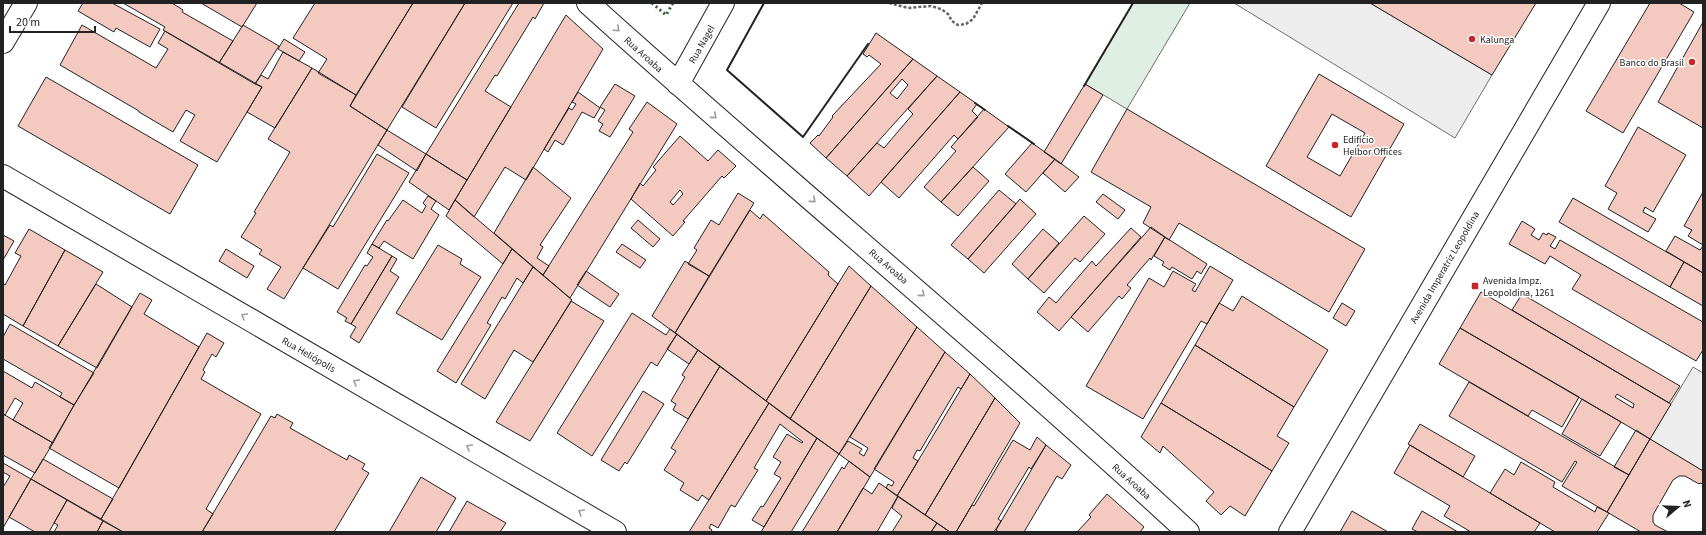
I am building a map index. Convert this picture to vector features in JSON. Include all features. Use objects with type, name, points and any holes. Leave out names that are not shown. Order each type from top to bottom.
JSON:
[{"type":"street","points":[[3,42],[26,3]]},
{"type":"street","name":"Rua Aroaba","points":[[588,3],[678,84],[978,343],[1188,532]]},
{"type":"street","name":"Rua Nagel","points":[[678,84],[723,3]]},
{"type":"street","name":"Avenida Imperatriz Leopoldina","points":[[1290,532],[1599,3]]},
{"type":"street","name":"Rua Heliópolis","points":[[3,176],[615,532]]},
{"type":"path","points":[[889,3],[908,8],[931,6],[941,9],[958,25],[966,24],[973,19],[982,3]]},
{"type":"green space","points":[[1133,3],[1190,3],[1127,109],[1085,84]]},
{"type":"shaded area","points":[[1234,3],[1370,3],[1492,75],[1455,138]]},
{"type":"shaded area","points":[[1693,367],[1703,373],[1703,471],[1650,439]]},
{"type":"building","points":[[83,3],[112,3],[160,29],[150,47],[116,28],[114,32],[78,11]]},
{"type":"building","points":[[123,3],[172,3],[183,10],[182,12],[233,41],[219,63],[163,30],[165,27]]},
{"type":"building","points":[[201,3],[257,3],[242,27]]},
{"type":"building","points":[[315,3],[413,3],[356,95],[318,73],[327,59],[293,38]]},
{"type":"building","points":[[413,3],[465,3],[387,130],[350,106]]},
{"type":"building","points":[[465,3],[513,3],[436,128],[402,107]]},
{"type":"building","points":[[519,3],[544,3],[535,19],[533,17],[497,76],[495,75],[485,91],[511,107],[467,180],[426,154]]},
{"type":"building","name":"Kalunga","points":[[1370,3],[1536,3],[1492,75]]},
{"type":"building","points":[[1650,3],[1679,3],[1694,12],[1623,133],[1586,111]]},
{"type":"building","points":[[566,15],[603,49],[526,180],[505,167],[474,217],[455,200]]},
{"type":"building","name":"Banco do Brasil","points":[[1703,22],[1703,128],[1658,102]]},
{"type":"building","points":[[82,25],[156,68],[168,49],[158,43],[165,31],[262,87],[217,162],[180,141],[195,115],[186,110],[173,132],[60,65]]},
{"type":"building","points":[[243,25],[279,46],[255,84],[219,63]]},
{"type":"building","points":[[876,33],[913,59],[826,158],[810,143],[818,135],[819,136],[833,117],[832,116],[881,64],[869,55],[867,57],[863,54]]},
{"type":"building","points":[[284,39],[305,52],[299,61],[278,49]]},
{"type":"building","points":[[283,52],[312,68],[275,128],[247,112],[262,87],[255,84],[261,75],[268,79]]},
{"type":"building","points":[[913,59],[937,76],[847,176],[826,158]],"holes":[[[902,79],[908,85],[897,99],[890,93]]]},
{"type":"building","points":[[312,68],[356,95],[350,106],[387,130],[284,299],[267,289],[281,267],[259,254],[262,250],[241,237],[256,213],[254,212],[290,152],[268,139]]},
{"type":"building","name":"Edifício Helbor Offices","points":[[1319,74],[1404,124],[1351,217],[1266,166]]},
{"type":"building","points":[[937,76],[960,92],[869,196],[847,176],[877,143],[884,148],[913,114],[908,109]]},
{"type":"building","points":[[46,77],[198,165],[170,214],[18,126]]},
{"type":"building","points":[[615,84],[635,96],[610,137],[599,131],[603,124],[598,121],[605,110],[600,107]]},
{"type":"building","points":[[1085,84],[1103,95],[1061,164],[1044,152]]},
{"type":"building","points":[[578,92],[600,108],[594,118],[582,112],[563,145],[555,140],[548,152],[544,149],[569,108],[572,110],[576,104],[572,102]]},
{"type":"building","points":[[960,92],[977,104],[972,111],[978,117],[958,139],[954,135],[899,198],[881,182]]},
{"type":"building","points":[[647,102],[677,124],[570,298],[543,275],[633,132],[629,129]]},
{"type":"building","points":[[984,109],[1009,127],[941,202],[924,187],[956,151],[951,147]]},
{"type":"building","points":[[1127,109],[1365,249],[1329,312],[1179,223],[1169,240],[1143,223],[1151,207],[1091,172]]},
{"type":"building","points":[[1332,114],[1365,133],[1340,176],[1307,157]]},
{"type":"building","points":[[1638,127],[1686,155],[1653,212],[1645,207],[1643,212],[1656,219],[1648,232],[1608,209],[1617,193],[1605,186]]},
{"type":"building","points":[[387,130],[426,154],[417,171],[378,145]]},
{"type":"building","points":[[680,136],[708,161],[718,150],[736,166],[724,178],[722,176],[683,221],[685,222],[673,236],[631,199],[640,183],[643,186],[656,170],[653,167]],"holes":[[[680,190],[683,194],[673,205],[670,202]]]},
{"type":"building","points":[[1032,143],[1055,159],[1026,192],[1005,174]]},
{"type":"building","points":[[377,154],[409,173],[338,289],[303,268],[330,225],[333,227]]},
{"type":"building","points":[[426,154],[467,180],[449,210],[409,182]]},
{"type":"building","points":[[1055,159],[1079,177],[1065,192],[1043,173]]},
{"type":"building","points":[[533,167],[571,198],[540,245],[543,247],[537,258],[549,266],[543,275],[494,233]]},
{"type":"building","points":[[973,167],[989,181],[958,216],[941,202]]},
{"type":"building","points":[[999,190],[1016,204],[968,259],[951,245]]},
{"type":"building","points":[[1703,192],[1703,245],[1688,236],[1692,230],[1684,226]]},
{"type":"building","points":[[738,193],[754,203],[709,276],[688,264],[697,250],[694,248],[711,220],[719,225]]},
{"type":"building","points":[[1103,194],[1125,210],[1118,219],[1096,202]]},
{"type":"building","points":[[428,196],[436,201],[431,209],[439,215],[413,259],[384,241],[379,248],[372,244],[387,220],[388,221],[403,200],[422,213],[426,206],[423,203]]},
{"type":"building","points":[[1573,198],[1684,262],[1670,287],[1559,222]]},
{"type":"building","points":[[1020,199],[1036,214],[984,273],[968,259]]},
{"type":"building","points":[[455,200],[512,249],[503,264],[446,216]]},
{"type":"building","points":[[750,210],[760,219],[763,214],[829,272],[828,275],[838,284],[766,401],[675,333]]},
{"type":"building","points":[[1084,216],[1105,234],[1080,262],[1075,258],[1044,293],[1028,279]]},
{"type":"building","points":[[638,220],[660,239],[653,247],[631,228]]},
{"type":"building","points":[[1522,221],[1535,229],[1531,235],[1539,240],[1543,233],[1547,235],[1548,233],[1556,237],[1550,246],[1555,249],[1560,240],[1703,322],[1703,350],[1696,361],[1572,289],[1581,275],[1550,256],[1545,264],[1509,244]]},
{"type":"building","points":[[1151,227],[1165,237],[1151,260],[1150,258],[1127,285],[1131,288],[1122,299],[1119,296],[1088,332],[1071,317]]},
{"type":"building","points":[[1131,228],[1141,237],[1059,331],[1037,312],[1049,297],[1056,303],[1092,261],[1096,266]]},
{"type":"building","points":[[29,229],[65,250],[23,326],[3,314],[3,284],[5,285],[21,256],[15,253]]},
{"type":"building","points":[[1043,229],[1059,243],[1028,279],[1012,264]]},
{"type":"building","points":[[3,235],[14,241],[3,260]]},
{"type":"building","points":[[1675,236],[1700,250],[1703,246],[1703,273],[1666,251]]},
{"type":"building","points":[[1165,237],[1207,264],[1201,274],[1197,271],[1192,279],[1172,267],[1170,270],[1162,265],[1164,262],[1154,256]]},
{"type":"building","points":[[372,244],[392,256],[351,324],[345,321],[347,318],[337,312],[365,265],[367,266],[373,257],[367,253]]},
{"type":"building","points":[[622,244],[646,260],[640,268],[616,252]]},
{"type":"building","points":[[438,245],[462,259],[460,264],[481,277],[442,340],[396,313]]},
{"type":"building","points":[[226,249],[254,266],[247,278],[219,261]]},
{"type":"building","points":[[512,249],[533,267],[523,283],[517,278],[505,299],[502,297],[487,323],[491,325],[456,383],[437,371]]},
{"type":"building","points":[[65,250],[103,272],[58,346],[23,326]]},
{"type":"building","points":[[392,256],[397,259],[390,271],[399,277],[359,343],[350,337],[356,327],[351,324]]},
{"type":"building","points":[[685,261],[709,276],[675,333],[652,316]]},
{"type":"building","points":[[1684,262],[1703,273],[1703,306],[1670,287]]},
{"type":"building","points":[[849,266],[871,286],[790,419],[766,401]]},
{"type":"building","points":[[1210,266],[1233,280],[1207,324],[1201,321],[1143,419],[1086,386],[1149,278],[1164,287],[1173,271],[1196,284],[1192,290],[1195,292]]},
{"type":"building","points":[[533,267],[572,300],[533,362],[514,350],[485,399],[461,384]]},
{"type":"building","points":[[586,271],[619,294],[610,307],[577,285]]},
{"type":"building","points":[[96,284],[132,307],[97,368],[58,346]]},
{"type":"building","points":[[871,286],[917,327],[839,454],[790,419]]},
{"type":"building","points":[[1481,292],[1671,404],[1650,439],[1460,328]],"holes":[[[1617,394],[1634,404],[1633,408],[1615,397]]]},
{"type":"building","points":[[140,293],[152,300],[144,314],[199,347],[119,488],[49,448]]},
{"type":"building","points":[[1522,294],[1680,386],[1669,403],[1512,310]]},
{"type":"building","points":[[1242,296],[1328,350],[1294,407],[1195,345],[1219,303],[1233,311]]},
{"type":"building","points":[[571,301],[604,321],[530,441],[496,422]]},
{"type":"building","points":[[1342,303],[1355,311],[1346,326],[1333,318]]},
{"type":"building","points":[[632,313],[666,335],[670,329],[677,334],[657,366],[651,362],[592,456],[557,433]]},
{"type":"building","points":[[10,324],[94,373],[74,405],[60,397],[62,393],[3,359],[3,337]]},
{"type":"building","points":[[917,327],[945,352],[870,477],[839,454],[848,441],[862,449],[859,453],[864,456],[868,448],[850,437]]},
{"type":"building","points":[[1460,328],[1579,397],[1562,427],[1532,410],[1528,416],[1439,364]]},
{"type":"building","points":[[207,333],[224,343],[216,357],[212,354],[203,370],[205,372],[201,379],[261,414],[206,509],[213,514],[202,532],[123,532],[101,519]]},
{"type":"building","points":[[677,334],[698,350],[689,364],[667,349]]},
{"type":"building","points":[[1195,345],[1294,407],[1277,436],[1289,443],[1272,471],[1161,403]]},
{"type":"building","points":[[698,350],[720,366],[688,419],[673,410],[676,404],[671,401],[685,377],[682,375]]},
{"type":"building","points":[[945,352],[970,374],[961,389],[958,387],[920,451],[917,450],[913,458],[918,461],[897,496],[886,488],[888,484],[892,486],[894,482],[874,469]]},
{"type":"building","points":[[720,366],[769,403],[709,500],[702,495],[698,501],[680,490],[684,483],[664,470],[676,451],[671,448]]},
{"type":"building","points":[[3,371],[32,388],[35,382],[74,405],[53,443],[13,420],[23,403],[15,398],[5,415],[3,414]]},
{"type":"building","points":[[970,374],[995,398],[925,515],[897,496]]},
{"type":"building","points":[[1469,382],[1629,475],[1607,512],[1562,486],[1577,462],[1575,461],[1562,482],[1449,416]]},
{"type":"building","points":[[643,391],[664,404],[627,464],[625,462],[619,471],[601,460]]},
{"type":"building","points":[[995,398],[1020,423],[956,532],[950,532],[925,515]]},
{"type":"building","points":[[1582,399],[1621,422],[1600,456],[1562,434]]},
{"type":"building","points":[[769,403],[817,438],[764,527],[752,520],[761,506],[763,507],[781,478],[774,474],[781,462],[773,457],[787,434],[802,443],[803,442],[780,424],[754,468],[758,470],[735,507],[731,505],[718,528],[711,524],[709,528],[712,530],[711,532],[689,532]]},
{"type":"building","points":[[1161,403],[1272,471],[1245,516],[1230,506],[1221,515],[1206,501],[1214,492],[1163,446],[1160,453],[1141,437]]},
{"type":"building","points":[[3,414],[53,443],[35,473],[3,455]]},
{"type":"building","points":[[277,414],[293,423],[290,428],[347,460],[349,455],[365,464],[362,469],[369,473],[334,532],[202,532],[271,416],[275,418]]},
{"type":"building","points":[[1420,424],[1475,456],[1463,477],[1408,444]]},
{"type":"building","points":[[1636,430],[1650,439],[1629,475],[1614,467]]},
{"type":"building","points":[[1037,437],[1046,445],[1031,469],[1029,467],[998,519],[1001,521],[994,532],[956,532],[972,505],[974,506],[1013,440],[1030,450]]},
{"type":"building","points":[[817,438],[839,454],[791,532],[761,532]]},
{"type":"building","points":[[1650,439],[1703,471],[1703,532],[1641,532],[1607,512]]},
{"type":"building","points":[[1046,445],[1071,465],[1062,479],[1057,476],[1024,532],[999,532],[996,530]]},
{"type":"building","points":[[1410,445],[1540,523],[1534,532],[1471,532],[1444,516],[1450,506],[1394,473]]},
{"type":"building","points":[[43,459],[113,499],[101,519],[31,479]]},
{"type":"building","points":[[849,461],[870,477],[837,532],[802,532],[842,467],[844,469]]},
{"type":"building","points":[[1521,462],[1555,482],[1553,487],[1595,512],[1597,507],[1609,513],[1597,532],[1555,532],[1490,493],[1505,469],[1514,475]]},
{"type":"building","points":[[3,463],[31,479],[3,528],[3,487],[10,476],[3,472]]},
{"type":"building","points":[[1679,476],[1685,476],[1699,484],[1703,484],[1703,532],[1668,532],[1655,525],[1653,522],[1653,515],[1673,480]]},
{"type":"building","points":[[421,477],[456,498],[436,532],[389,532]]},
{"type":"building","points":[[31,479],[67,500],[49,532],[35,532],[9,517]]},
{"type":"building","points":[[879,483],[898,496],[877,532],[837,532],[863,488],[872,494]]},
{"type":"building","points":[[1107,494],[1144,527],[1140,532],[1077,532],[1091,517],[1089,515]]},
{"type":"building","points":[[898,496],[937,523],[931,532],[892,532],[902,516],[892,508]]},
{"type":"building","points":[[67,500],[103,521],[97,532],[54,532],[58,525],[54,523]]},
{"type":"building","points":[[467,501],[506,523],[500,532],[449,532]]},
{"type":"building","points":[[1352,511],[1388,532],[1340,532]]},
{"type":"building","points":[[1422,511],[1458,532],[1418,532],[1412,529]]},
{"type":"building","points":[[103,521],[123,532],[97,532]]},
{"type":"building","points":[[937,523],[950,532],[931,532]]},
{"type":"hedge","points":[[652,3],[666,15],[673,3]]},
{"type":"wall","points":[[764,3],[727,70],[803,137],[868,44]]},
{"type":"wall","points":[[1084,86],[1133,3]]},
{"type":"wall","points":[[975,103],[985,110]]},
{"type":"wall","points":[[1008,126],[1034,144]]},
{"type":"place","name":"Kalunga","points":[[1472,39]]},
{"type":"place","name":"Banco do Brasil","points":[[1692,62]]},
{"type":"place","name":"Edifício Helbor Offices","points":[[1335,145]]},
{"type":"place","name":"Avenida Impz. Leopoldina, 1261","points":[[1475,286]]}]
